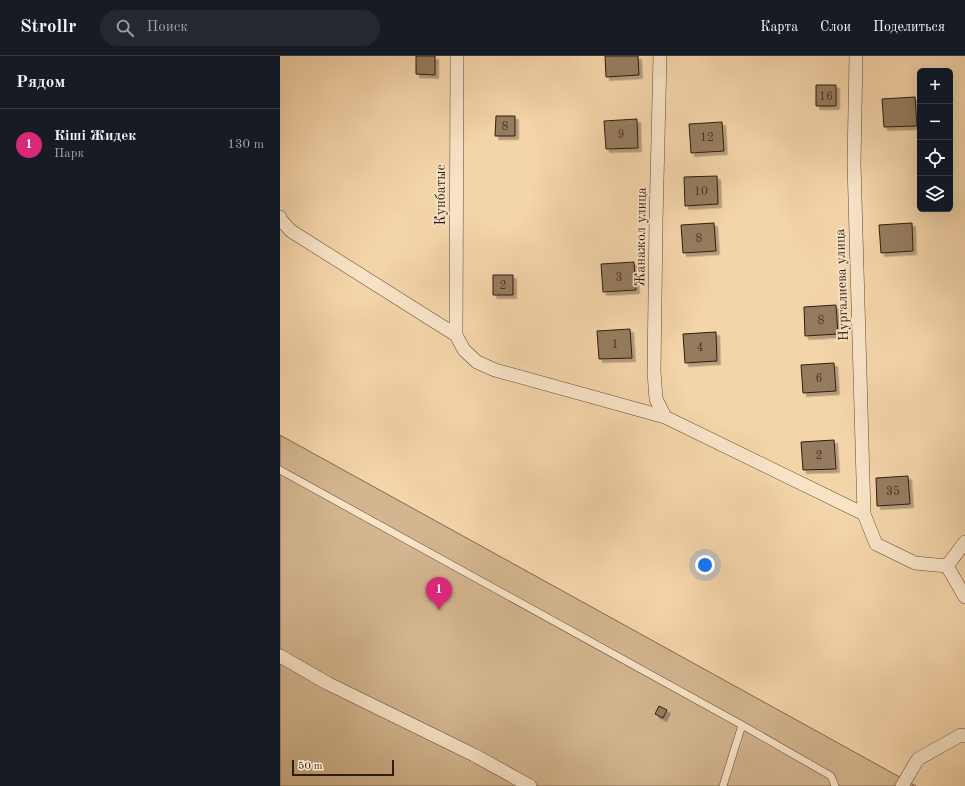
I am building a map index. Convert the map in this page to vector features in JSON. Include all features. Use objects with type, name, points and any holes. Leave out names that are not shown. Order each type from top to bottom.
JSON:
[{"type":"street","name":"Кунбатыс","points":[[456,335],[457,56]]},
{"type":"street","name":"Жанажол улица","points":[[660,56],[654,372],[656,399],[666,417]]},
{"type":"street","name":"Нургалиева улица","points":[[856,56],[854,163],[864,514]]},
{"type":"street","points":[[280,218],[291,231],[456,335],[464,350],[477,362],[495,370],[666,417],[864,514],[876,544],[915,563],[947,566]]},
{"type":"street","points":[[947,566],[965,542]]},
{"type":"street","points":[[947,566],[965,597]]},
{"type":"street","points":[[280,656],[327,683],[474,755],[530,786]]},
{"type":"street","points":[[902,786],[918,759],[960,735],[965,736]]},
{"type":"lane","points":[[280,470],[742,725],[831,776],[835,786]]},
{"type":"lane","points":[[723,786],[742,725]]},
{"type":"shaded area","points":[[280,435],[916,786],[280,786]]},
{"type":"building","points":[[416,56],[435,56],[435,75],[416,74]]},
{"type":"building","points":[[605,56],[638,56],[639,75],[606,77]]},
{"type":"building","points":[[816,85],[836,85],[836,106],[816,106]]},
{"type":"building","points":[[915,97],[917,126],[884,127],[882,99]]},
{"type":"building","points":[[496,116],[515,116],[515,136],[495,136]]},
{"type":"building","points":[[637,119],[638,148],[606,149],[604,121]]},
{"type":"building","points":[[722,122],[724,151],[691,153],[689,124]]},
{"type":"building","points":[[717,176],[718,204],[685,206],[684,177]]},
{"type":"building","points":[[714,223],[716,251],[683,253],[681,225]]},
{"type":"building","points":[[912,223],[913,251],[881,253],[879,225]]},
{"type":"building","points":[[634,262],[636,290],[603,292],[601,264]]},
{"type":"building","points":[[493,275],[513,275],[513,295],[493,295]]},
{"type":"building","points":[[836,305],[838,334],[805,336],[804,307]]},
{"type":"building","points":[[630,329],[632,358],[599,359],[597,331]]},
{"type":"building","points":[[716,332],[717,361],[685,363],[683,334]]},
{"type":"building","points":[[834,363],[836,391],[803,393],[801,365]]},
{"type":"building","points":[[834,440],[836,469],[803,470],[801,442]]},
{"type":"building","points":[[908,476],[910,504],[877,506],[876,478]]},
{"type":"building","points":[[659,706],[667,710],[663,718],[655,714]]},
{"type":"place","name":"Кіші Жидек","points":[[439,610]]}]
